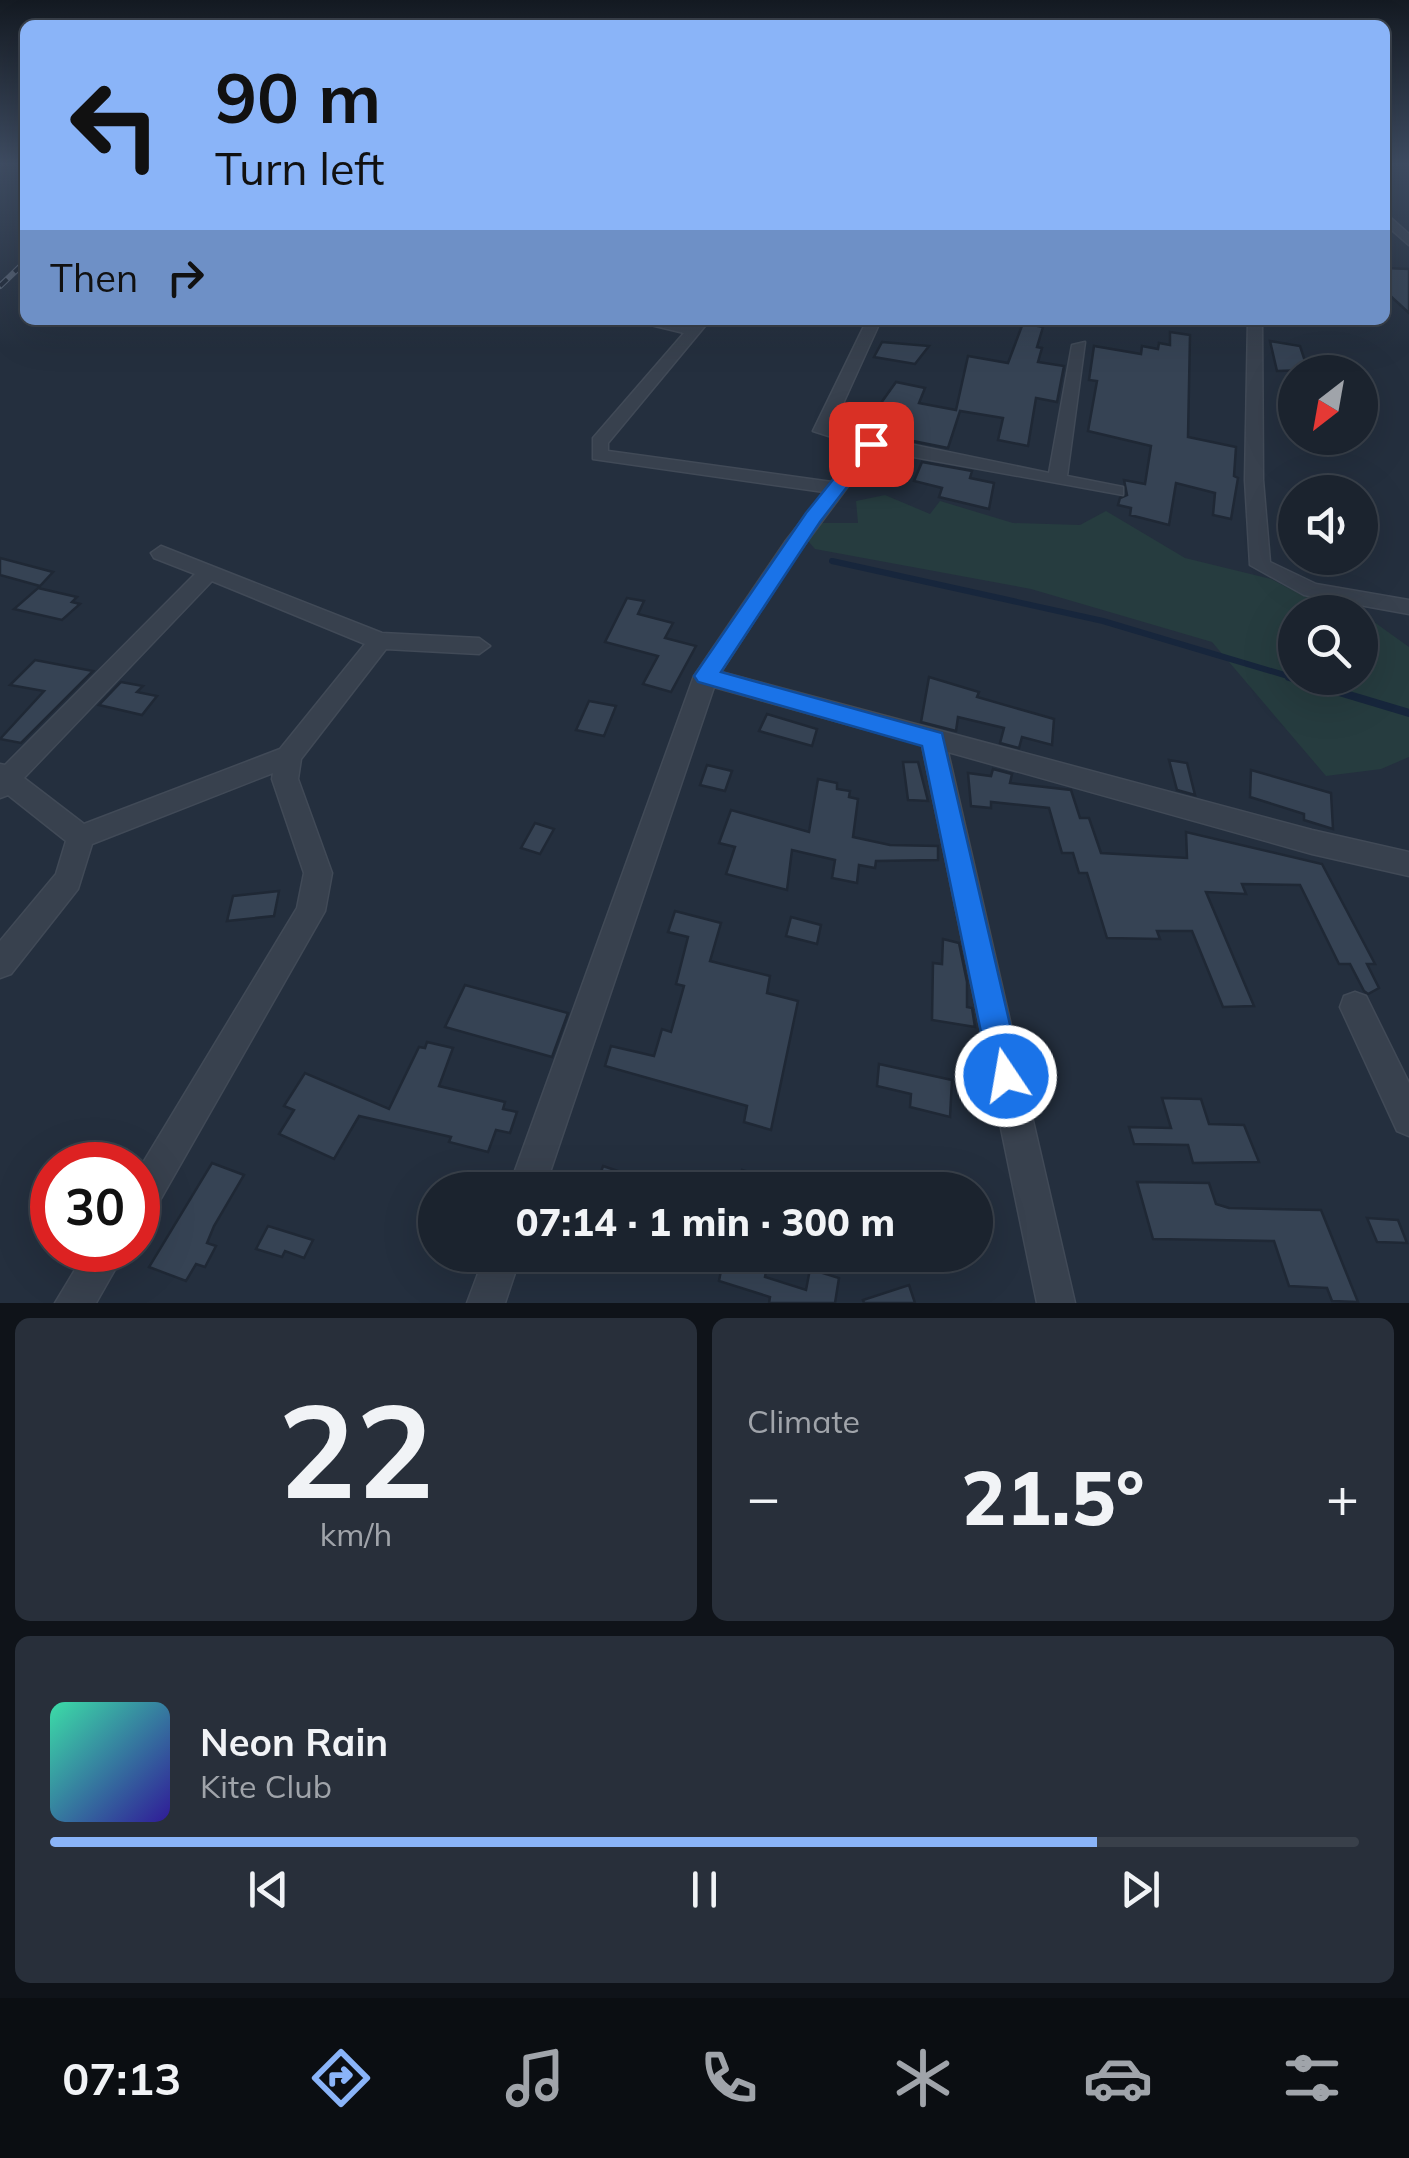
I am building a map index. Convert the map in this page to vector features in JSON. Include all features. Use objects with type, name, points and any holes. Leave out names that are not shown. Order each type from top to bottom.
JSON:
[{"type":"street","points":[[699,325],[599,442],[600,455],[834,488]]},
{"type":"street","points":[[872,325],[821,428],[826,434],[1116,491]]},
{"type":"street","points":[[1255,325],[1254,480],[1260,564],[1310,590],[1409,608]]},
{"type":"street","points":[[1057,480],[1080,345]]},
{"type":"street","points":[[532,1172],[706,676],[834,488],[871,444]]},
{"type":"street","points":[[161,553],[380,641],[479,646]]},
{"type":"street","points":[[82,837],[3,780],[210,571]]},
{"type":"street","points":[[160,1166],[311,911],[318,873],[285,779],[289,756],[380,641]]},
{"type":"street","points":[[706,676],[933,740],[1409,864]]},
{"type":"street","points":[[933,740],[1056,1303]]},
{"type":"street","points":[[82,837],[289,756]]},
{"type":"street","points":[[0,964],[68,880],[82,837]]},
{"type":"street","points":[[1354,1007],[1409,1118]]},
{"type":"street","points":[[74,1303],[94,1272]]},
{"type":"street","points":[[486,1303],[497,1272]]},
{"type":"green space","points":[[885,495],[930,514],[940,501],[1013,523],[1080,525],[1106,511],[1185,558],[1271,579],[1302,595],[1278,595],[1278,695],[1378,695],[1378,625],[1409,647],[1409,757],[1381,769],[1326,776],[1212,642],[1031,589],[815,549],[808,541],[817,523],[858,523],[856,501]]},
{"type":"building","points":[[1390,268],[1409,269],[1409,313],[1390,296]]},
{"type":"building","points":[[1022,325],[1033,325],[1043,327],[1037,347],[1042,348],[1038,362],[1064,366],[1057,402],[1036,398],[1028,446],[998,440],[1003,418],[960,411],[948,448],[878,434],[885,422],[871,417],[896,382],[925,388],[919,403],[956,410],[968,356],[1008,363]]},
{"type":"building","points":[[1170,332],[1190,335],[1188,437],[1236,447],[1234,476],[1238,478],[1231,519],[1213,515],[1215,493],[1176,483],[1169,525],[1130,515],[1131,508],[1118,505],[1120,498],[1127,495],[1124,480],[1145,484],[1151,446],[1088,431],[1097,381],[1089,380],[1094,346],[1141,354],[1142,346],[1158,349],[1159,343],[1170,345]]},
{"type":"building","points":[[1270,341],[1300,346],[1303,355],[1278,355],[1277,371]]},
{"type":"building","points":[[882,342],[929,346],[915,364],[874,357]]},
{"type":"building","points":[[922,462],[972,471],[970,478],[994,483],[989,509],[939,497],[942,488],[914,481]]},
{"type":"building","points":[[0,558],[53,572],[40,586],[0,575]]},
{"type":"building","points":[[38,588],[77,597],[72,602],[80,604],[62,620],[14,609]]},
{"type":"building","points":[[627,598],[644,601],[638,614],[673,623],[665,638],[696,646],[671,692],[643,684],[658,656],[605,642]]},
{"type":"building","points":[[35,660],[93,671],[21,743],[0,739],[44,691],[10,685]]},
{"type":"building","points":[[929,677],[979,692],[977,697],[1054,719],[1052,745],[1022,737],[1019,748],[1000,743],[1004,728],[958,717],[956,731],[921,722]]},
{"type":"building","points":[[121,682],[143,686],[137,692],[157,696],[142,715],[99,705]]},
{"type":"building","points":[[589,701],[616,706],[604,736],[576,730]]},
{"type":"building","points":[[767,714],[817,729],[812,746],[759,731]]},
{"type":"building","points":[[1169,760],[1187,763],[1195,795],[1177,790]]},
{"type":"building","points":[[903,762],[918,762],[928,801],[908,800]]},
{"type":"building","points":[[707,765],[732,771],[725,791],[700,785]]},
{"type":"building","points":[[993,769],[1012,774],[1010,783],[1071,790],[1080,818],[1089,818],[1101,853],[1187,858],[1186,832],[1322,864],[1375,964],[1367,964],[1379,988],[1368,994],[1350,964],[1339,964],[1300,885],[1242,884],[1246,894],[1206,892],[1254,1006],[1223,1007],[1192,931],[1157,931],[1160,939],[1107,938],[1087,873],[1079,873],[1073,853],[1062,853],[1049,808],[991,802],[991,808],[971,806],[968,773],[991,776]]},
{"type":"building","points":[[1251,770],[1331,793],[1333,829],[1304,820],[1304,814],[1250,797]]},
{"type":"building","points":[[818,779],[837,783],[837,789],[850,791],[849,797],[858,799],[853,837],[890,845],[938,846],[938,860],[876,861],[875,868],[859,865],[857,883],[832,878],[835,860],[792,850],[787,890],[726,874],[735,847],[719,843],[731,810],[809,832]]},
{"type":"building","points":[[535,823],[554,829],[540,854],[521,848]]},
{"type":"building","points":[[279,891],[274,916],[227,921],[233,896]]},
{"type":"building","points":[[675,911],[721,923],[710,961],[770,976],[767,993],[798,1001],[771,1130],[744,1122],[747,1106],[605,1066],[611,1046],[654,1056],[662,1029],[671,1032],[684,986],[676,984],[688,937],[668,932]]},
{"type":"building","points":[[791,917],[821,925],[817,944],[786,936]]},
{"type":"building","points":[[943,939],[959,943],[967,982],[967,1007],[972,1008],[975,1027],[932,1020],[933,963],[942,964]]},
{"type":"building","points":[[465,985],[568,1013],[552,1057],[445,1027]]},
{"type":"building","points":[[427,1042],[453,1048],[439,1086],[505,1102],[503,1109],[517,1112],[510,1133],[496,1130],[488,1152],[449,1142],[451,1137],[359,1116],[334,1159],[279,1134],[294,1110],[284,1106],[305,1073],[389,1109],[419,1047],[425,1048]]},
{"type":"building","points":[[879,1064],[952,1080],[950,1117],[910,1107],[911,1094],[877,1086]]},
{"type":"building","points":[[1162,1098],[1201,1099],[1209,1124],[1244,1125],[1259,1162],[1193,1163],[1188,1145],[1134,1144],[1129,1127],[1171,1128]]},
{"type":"building","points":[[212,1163],[244,1175],[214,1226],[207,1243],[216,1246],[205,1267],[196,1264],[186,1281],[160,1271],[160,1249]]},
{"type":"building","points":[[1137,1182],[1209,1183],[1216,1204],[1229,1208],[1321,1210],[1358,1302],[1332,1301],[1327,1288],[1289,1286],[1274,1241],[1153,1239]]},
{"type":"building","points":[[1367,1218],[1398,1220],[1407,1243],[1377,1242]]},
{"type":"building","points":[[268,1226],[313,1240],[304,1258],[285,1251],[282,1257],[256,1249]]},
{"type":"building","points":[[721,1272],[766,1272],[765,1277],[806,1290],[809,1272],[839,1278],[835,1303],[769,1303],[770,1297],[719,1281]]},
{"type":"building","points":[[909,1285],[915,1303],[864,1303],[863,1300]]},
{"type":"waterway","points":[[832,561],[1103,621],[1278,673]]},
{"type":"waterway","points":[[1349,695],[1409,713]]},
{"type":"railway","points":[[0,286],[20,267]]},
{"type":"route","points":[[871,444],[834,488],[706,676],[933,740],[1006,1076]]}]
